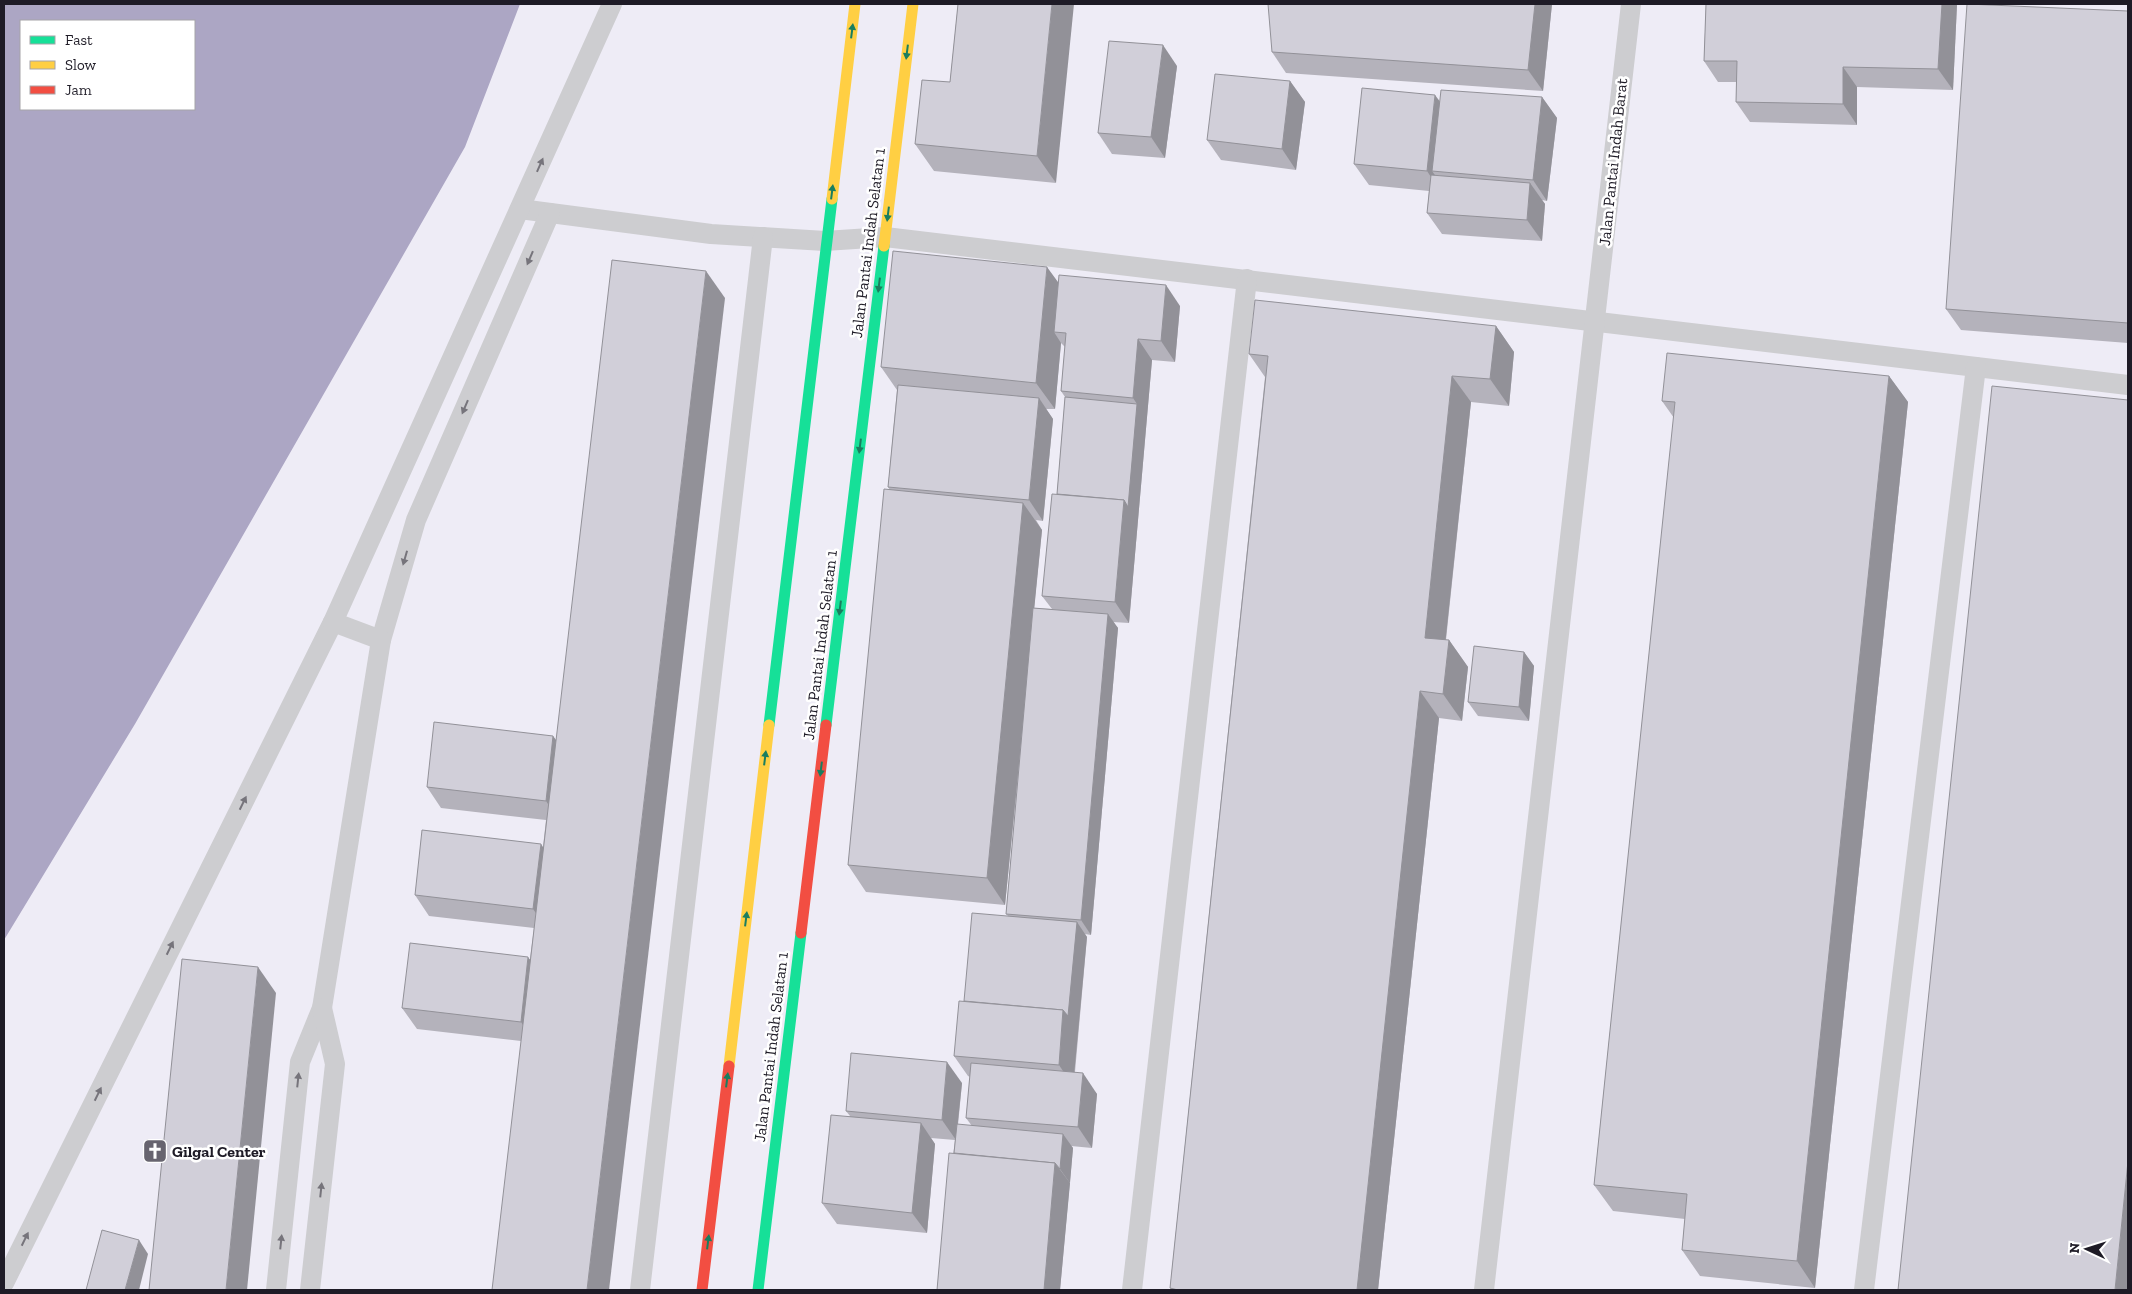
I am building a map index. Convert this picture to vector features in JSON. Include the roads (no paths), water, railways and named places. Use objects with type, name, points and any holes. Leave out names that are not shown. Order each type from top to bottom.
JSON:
[{"type":"street","points":[[702,1290],[855,4]]},
{"type":"street","name":"Jalan Pantai Indah Selatan 1","points":[[758,1290],[913,4]]},
{"type":"lane","points":[[4,1283],[333,622],[612,4]]},
{"type":"lane","name":"Jalan Pantai Indah Barat","points":[[1484,1290],[1631,4]]},
{"type":"lane","points":[[520,209],[711,234],[826,241],[885,237],[2128,385]]},
{"type":"lane","points":[[276,1290],[300,1062],[322,1008],[381,640],[416,520],[550,213]]},
{"type":"lane","points":[[640,1290],[763,237]]},
{"type":"lane","points":[[1132,1290],[1247,279]]},
{"type":"lane","points":[[1864,1290],[1976,367]]},
{"type":"lane","points":[[333,622],[381,640]]},
{"type":"lane","points":[[310,1290],[334,1064],[322,1008]]},
{"type":"place","name":"Gilgal Center","points":[[155,1151]]}]
